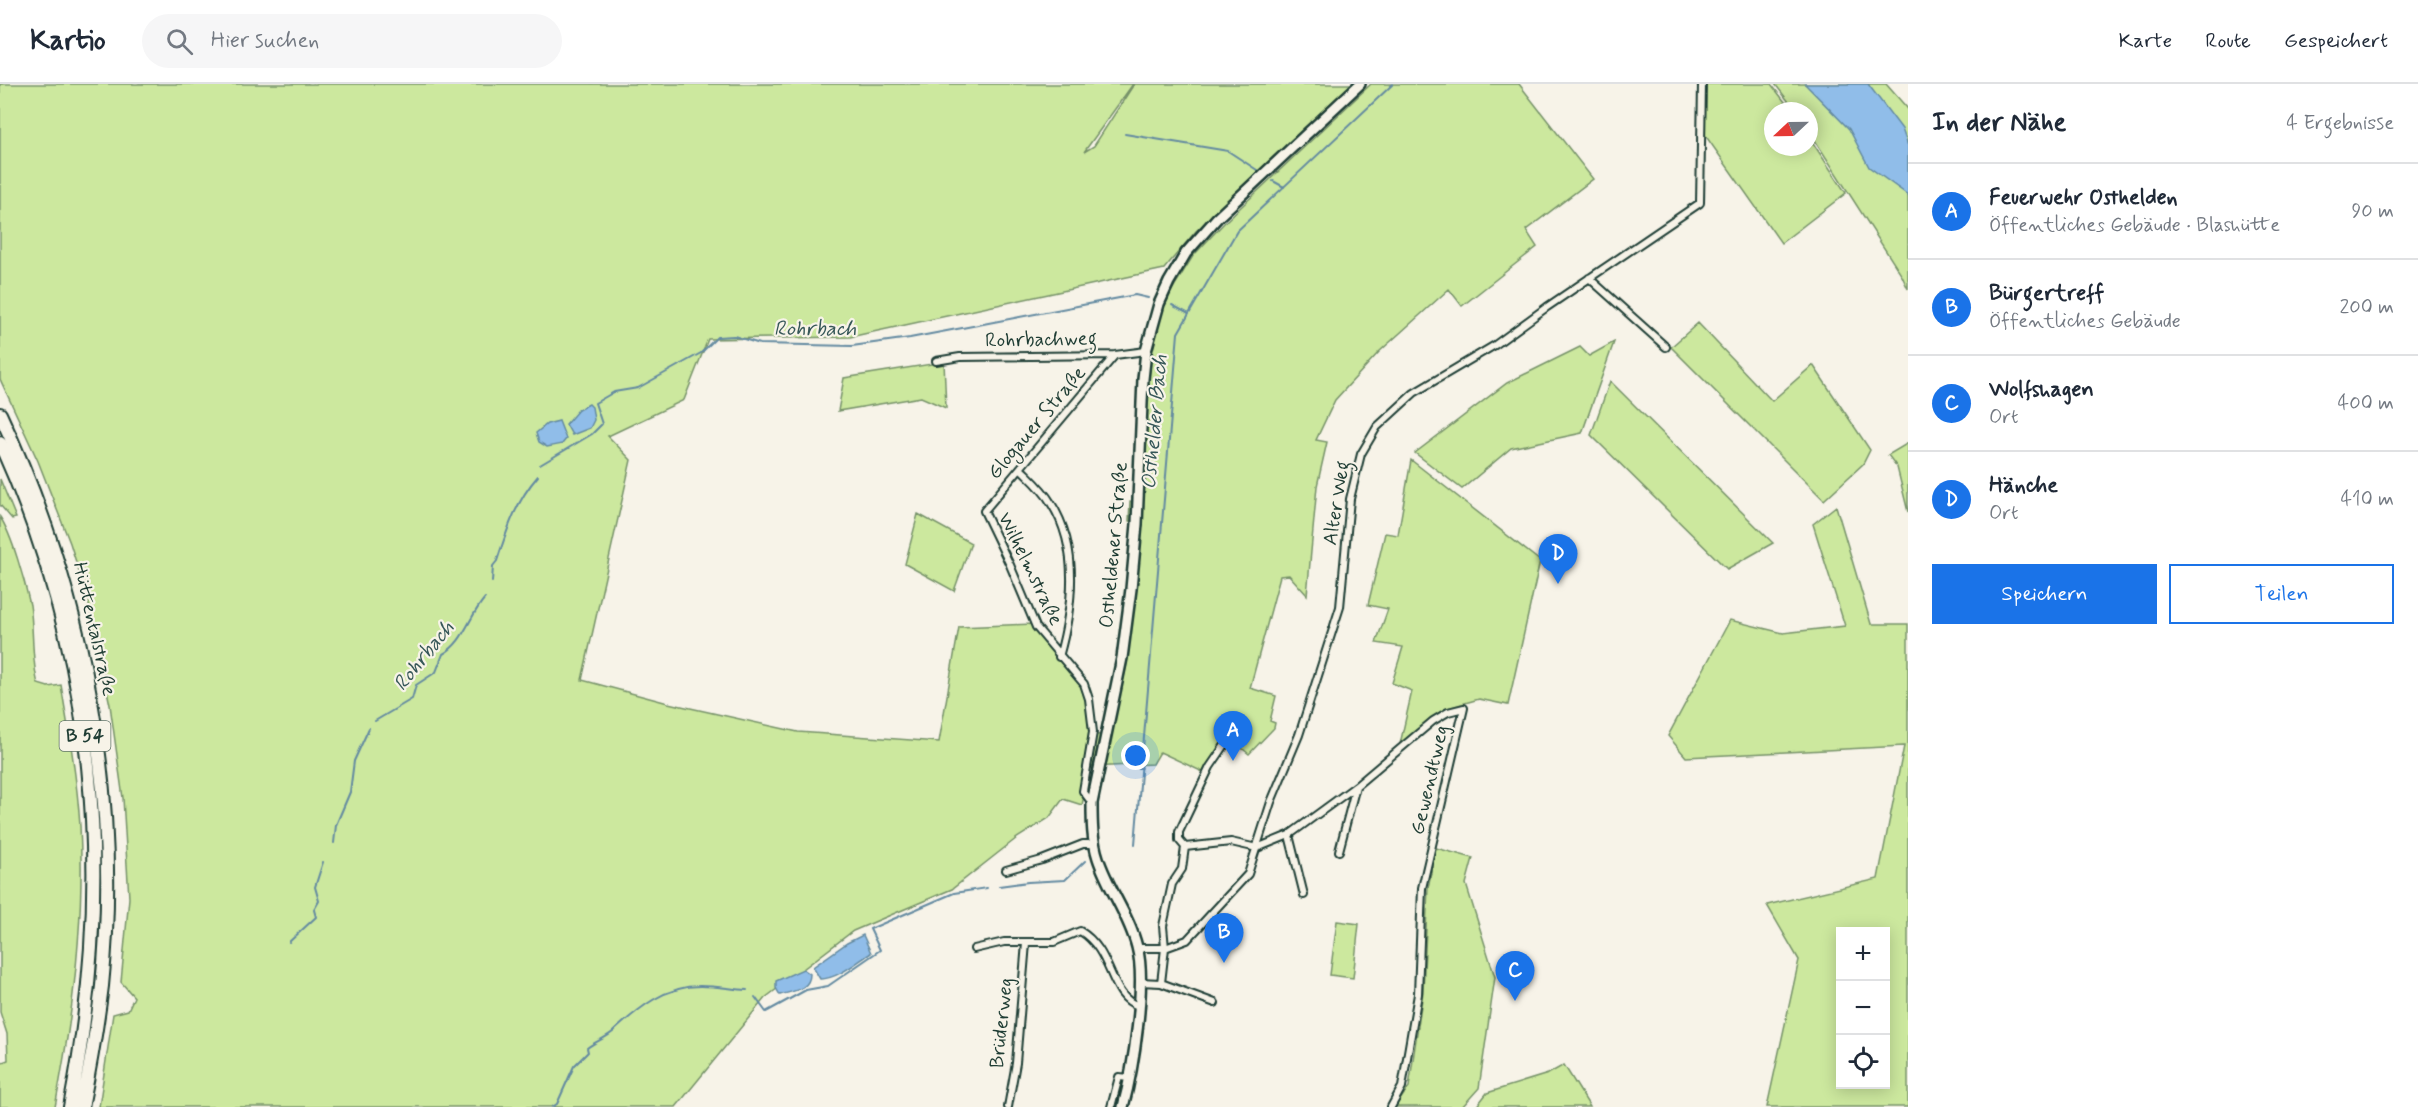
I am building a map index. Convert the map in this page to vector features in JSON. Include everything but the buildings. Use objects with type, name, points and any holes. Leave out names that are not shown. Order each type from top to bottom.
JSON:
[{"type":"highway","name":"Hüttentalstraße","points":[[0,414],[39,504],[65,584],[88,677],[97,739],[104,802],[106,907],[102,984],[89,1042]]},
{"type":"highway","name":"Hüttentalstraße","points":[[0,443],[28,509],[55,587],[76,679],[92,802],[94,908],[89,1042]]},
{"type":"highway","name":"B 54","points":[[70,1107],[89,1042]]},
{"type":"highway","name":"B 54","points":[[82,1107],[89,1042]]},
{"type":"main road","name":"Ostheldener Straße","points":[[1123,1107],[1130,1078],[1139,1006],[1138,948],[1094,844],[1092,803],[1122,658],[1131,589],[1137,524],[1146,351],[1159,304],[1186,253],[1217,218],[1360,84]]},
{"type":"street","name":"Alter Weg","points":[[1138,948],[1165,948],[1187,940],[1248,874],[1271,802],[1299,735],[1340,607],[1350,499],[1360,454],[1367,442],[1377,427],[1414,393],[1495,345],[1700,203],[1702,84]]},
{"type":"street","points":[[1589,278],[1666,347]]},
{"type":"street","name":"Rohrbachweg","points":[[936,360],[960,357],[1115,355],[1146,351]]},
{"type":"street","name":"Glogauer Straße","points":[[984,511],[1115,355]]},
{"type":"street","points":[[1020,468],[1039,486],[1052,503],[1066,532],[1071,558],[1071,580],[1066,632],[1059,657]]},
{"type":"street","name":"Wilhelmstraße","points":[[984,511],[1036,627],[1084,684],[1089,699],[1093,732],[1083,791],[1092,803]]},
{"type":"street","name":"Gewendtweg","points":[[1257,848],[1289,835],[1356,786],[1433,721],[1448,712],[1464,708],[1422,888],[1418,994],[1402,1087],[1391,1107]]},
{"type":"street","points":[[1161,983],[1165,948],[1163,926],[1172,884],[1182,869],[1185,847],[1179,840],[1179,832],[1210,767],[1227,742]]},
{"type":"street","points":[[1339,850],[1356,786]]},
{"type":"street","points":[[1289,835],[1304,895]]},
{"type":"street","points":[[1185,847],[1231,842],[1257,848]]},
{"type":"street","points":[[1006,870],[1042,860],[1083,844],[1094,844]]},
{"type":"street","points":[[974,949],[1004,942],[1054,942],[1080,931],[1090,937],[1108,963],[1122,996],[1128,1003],[1139,1006]]},
{"type":"street","name":"Brüderweg","points":[[1008,1107],[1016,1063],[1026,943]]},
{"type":"street","points":[[1140,981],[1161,983],[1215,1003]]},
{"type":"street","points":[[1111,1107],[1119,1077],[1130,1078]]},
{"type":"green space","points":[[0,84],[1133,84],[1084,152],[1094,146],[1134,84],[1355,84],[1196,231],[1164,269],[850,337],[708,339],[684,400],[608,436],[631,460],[582,680],[668,703],[798,732],[939,742],[959,627],[1034,624],[1086,684],[1096,735],[1111,734],[1127,664],[1142,524],[1129,521],[1130,501],[1143,503],[1147,391],[1156,327],[1167,298],[1193,256],[1225,222],[1371,84],[1519,84],[1593,179],[1526,230],[1537,247],[1462,306],[1449,289],[1379,352],[1335,400],[1316,440],[1327,442],[1317,486],[1307,595],[1289,575],[1280,576],[1250,688],[1276,696],[1270,721],[1275,723],[1274,728],[1249,754],[1227,736],[1203,772],[1160,752],[1153,764],[1090,767],[1082,805],[1063,799],[1049,818],[1017,838],[952,889],[853,931],[765,998],[676,1107],[99,1107],[113,1014],[128,1010],[134,997],[121,982],[129,898],[123,798],[110,705],[88,600],[70,543],[38,461],[0,379]]},
{"type":"green space","points":[[1705,84],[1771,84],[1785,102],[1764,102],[1764,156],[1818,156],[1818,151],[1846,193],[1781,243],[1705,135]]},
{"type":"green space","points":[[1775,84],[1886,84],[1908,109],[1908,289],[1902,276],[1818,145],[1818,102],[1789,102]]},
{"type":"green space","points":[[1698,323],[1772,401],[1813,365],[1870,450],[1863,464],[1824,500],[1671,347]]},
{"type":"green space","points":[[1614,342],[1582,433],[1511,448],[1462,489],[1415,453],[1507,383],[1580,347],[1589,356]]},
{"type":"green space","points":[[944,362],[946,408],[921,397],[838,411],[844,378]]},
{"type":"green space","points":[[1610,381],[1773,543],[1727,569],[1591,435]]},
{"type":"green space","points":[[1908,443],[1908,512],[1897,467],[1888,455]]},
{"type":"green space","points":[[1411,460],[1540,561],[1508,705],[1479,699],[1444,709],[1400,744],[1412,691],[1392,683],[1403,647],[1376,643],[1388,609],[1368,605],[1385,533],[1398,535]]},
{"type":"green space","points":[[0,479],[16,518],[12,519],[0,505]]},
{"type":"green space","points":[[1836,506],[1871,624],[1908,624],[1908,1107],[1767,1107],[1799,960],[1767,905],[1878,879],[1904,746],[1686,757],[1668,736],[1730,620],[1783,633],[1845,626],[1813,524]]},
{"type":"green space","points":[[918,514],[971,543],[954,591],[905,564]]},
{"type":"green space","points":[[0,517],[13,547],[30,605],[34,664],[38,684],[48,687],[61,685],[79,808],[81,896],[79,932],[72,1002],[55,1107],[0,1107],[0,1063],[8,1060],[7,1034],[0,1012]]},
{"type":"green space","points":[[1436,848],[1473,858],[1466,884],[1495,977],[1479,1088],[1462,1107],[1395,1107],[1409,1087],[1423,992],[1428,888]]},
{"type":"green space","points":[[1337,921],[1359,924],[1353,978],[1330,975]]},
{"type":"green space","points":[[1564,1065],[1590,1107],[1476,1107],[1487,1093],[1548,1074]]},
{"type":"water","points":[[1805,84],[1868,84],[1902,129],[1908,146],[1908,195],[1869,167],[1849,129]]},
{"type":"water","points":[[589,404],[592,407],[594,420],[590,428],[572,435],[566,424],[578,410]]},
{"type":"water","points":[[559,421],[566,439],[562,444],[547,447],[539,442],[536,433],[547,424]]},
{"type":"water","points":[[863,935],[871,953],[840,973],[820,979],[813,967],[847,943]]},
{"type":"water","points":[[803,969],[810,974],[804,987],[780,995],[776,988],[776,981]]},
{"type":"waterway","name":"Osthelder Bach","points":[[1135,844],[1178,333],[1237,231],[1393,84]]},
{"type":"waterway","points":[[1125,134],[1228,151],[1257,170]]},
{"type":"waterway","points":[[1273,181],[1284,187]]},
{"type":"waterway","name":"Rohrbach","points":[[540,465],[592,434],[602,424],[595,403],[614,392],[638,388],[701,353],[717,337],[734,336],[760,344],[852,346],[910,338],[1135,295],[1148,298]]},
{"type":"waterway","name":"Rohrbach","points":[[1172,305],[1189,314]]},
{"type":"waterway","name":"Rohrbach","points":[[492,582],[493,566],[497,561],[513,516],[524,495],[538,476]]},
{"type":"waterway","name":"Rohrbach","points":[[375,721],[412,699],[416,685],[436,672],[443,654],[456,643],[485,598]]},
{"type":"waterway","name":"Rohrbach","points":[[334,843],[336,825],[350,792],[354,761],[369,728]]},
{"type":"waterway","points":[[1130,768],[1142,768]]},
{"type":"waterway","points":[[999,886],[1065,880],[1085,861]]},
{"type":"waterway","name":"Rohrbach","points":[[289,942],[316,917],[314,910],[319,901],[315,887],[323,862]]},
{"type":"waterway","points":[[755,997],[766,1012],[806,990],[828,986],[880,950],[870,929],[954,893],[987,888]]},
{"type":"waterway","points":[[552,1107],[557,1104],[574,1066],[588,1052],[587,1048],[612,1033],[653,1000],[687,987],[706,986],[747,990]]},
{"type":"place","name":"Hänche","points":[[1558,584]]},
{"type":"place","name":"Feuerwehr Osthelden","points":[[1233,761]]},
{"type":"place","name":"Bürgertreff","points":[[1224,963]]},
{"type":"place","name":"Wolfshagen","points":[[1515,1001]]}]
